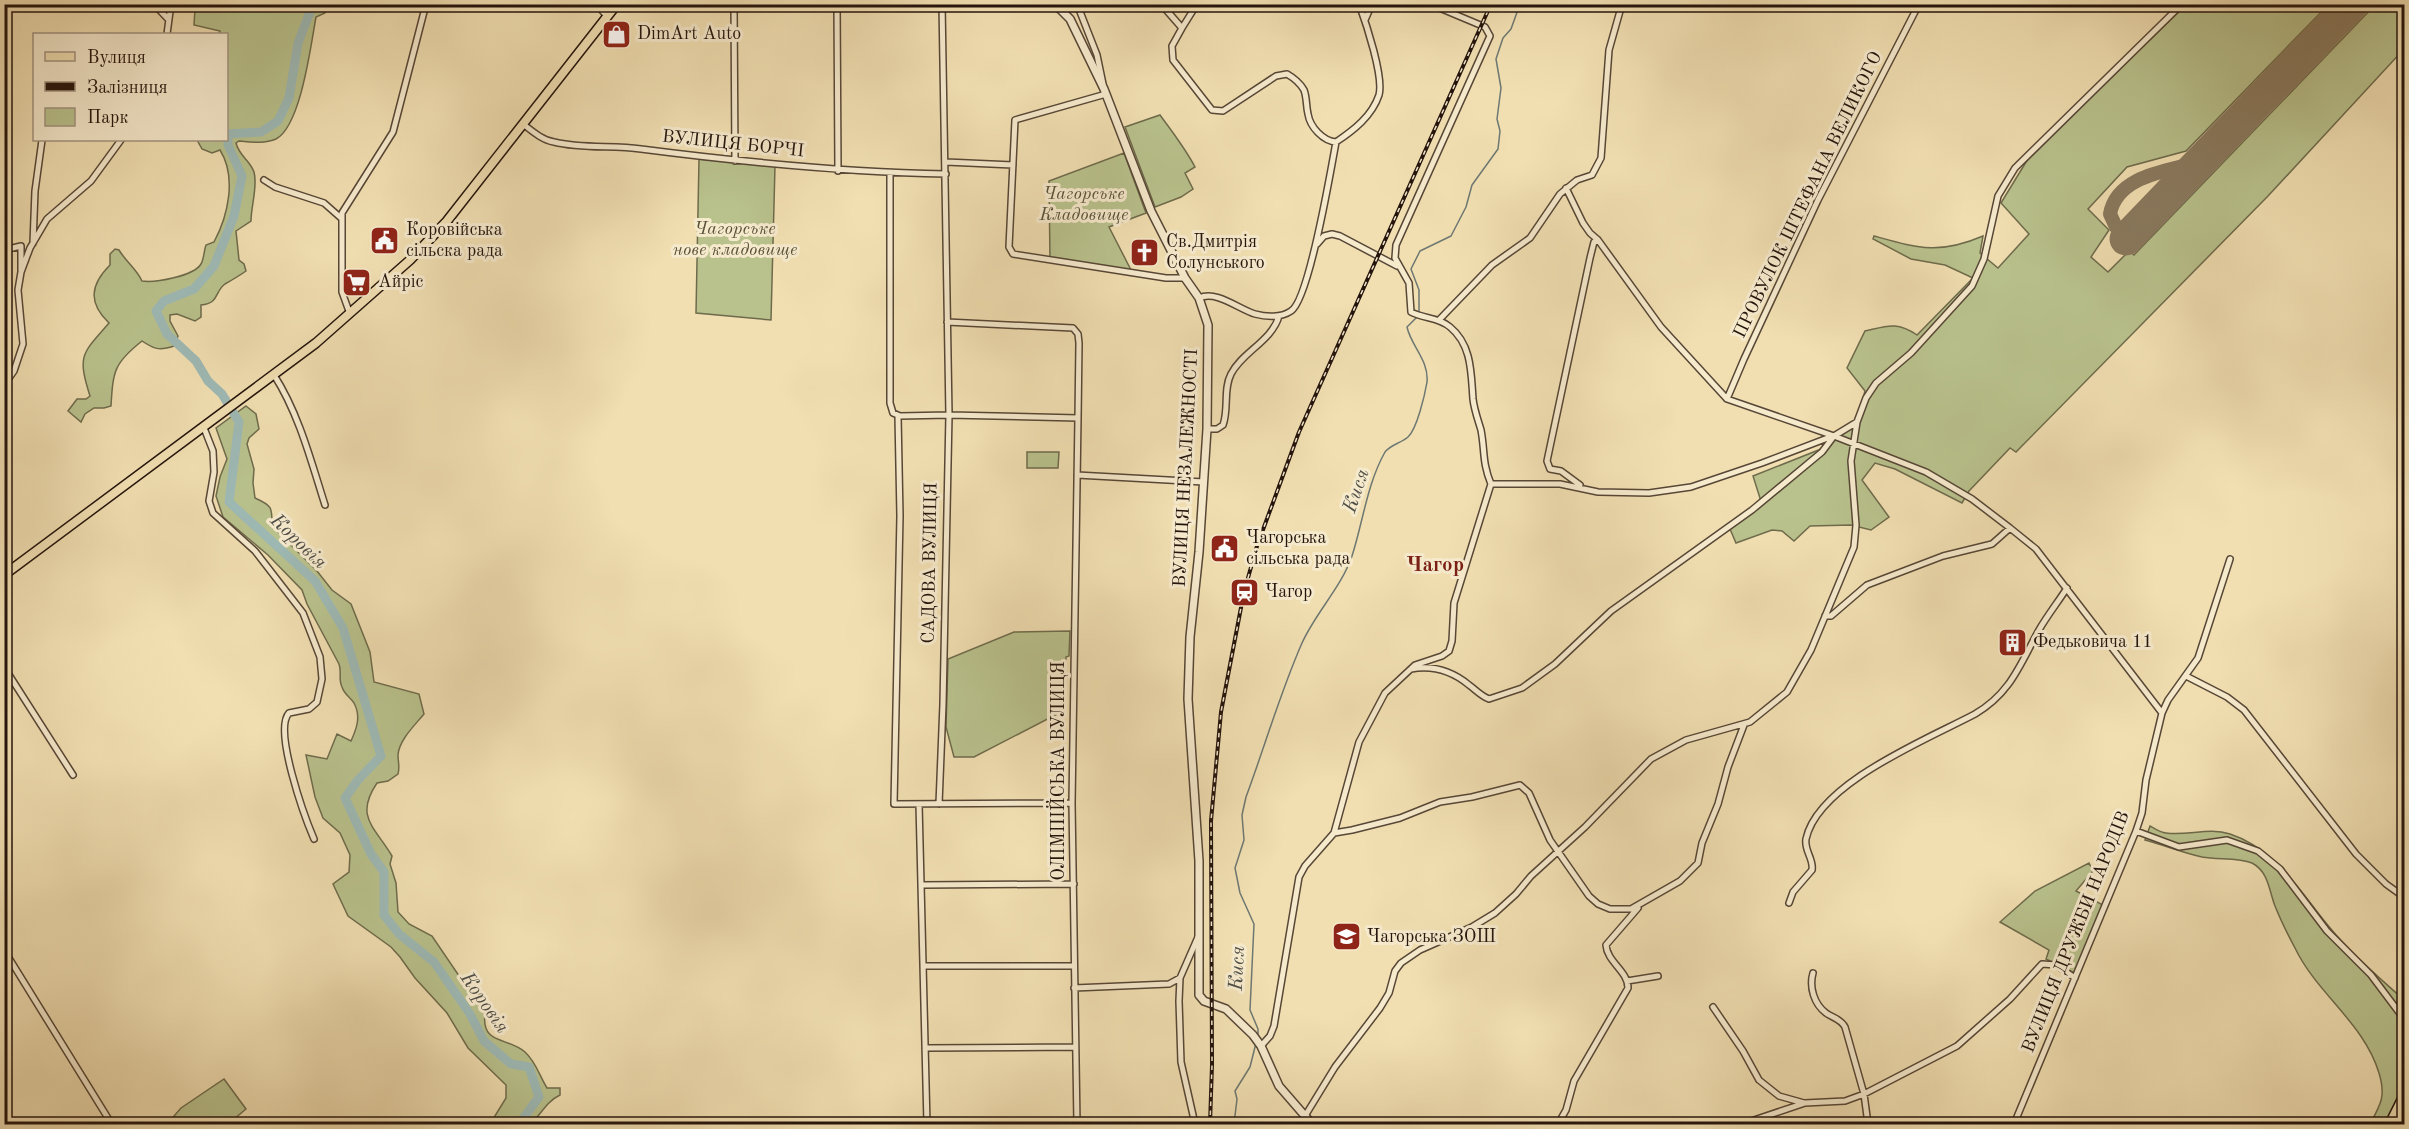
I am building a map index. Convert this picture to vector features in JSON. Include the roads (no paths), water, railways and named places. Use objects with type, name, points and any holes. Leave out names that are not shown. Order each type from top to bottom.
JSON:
[{"type":"highway","points":[[2390,1125],[2404,1096]]},
{"type":"main road","points":[[4,574],[274,375],[350,314],[410,260],[447,221],[617,4]]},
{"type":"street","points":[[154,4],[168,19]]},
{"type":"street","points":[[168,33],[171,4]]},
{"type":"street","points":[[350,314],[342,292],[341,218],[345,206],[393,132],[426,4]]},
{"type":"street","points":[[596,4],[608,17]]},
{"type":"street","points":[[734,4],[735,161]]},
{"type":"street","points":[[837,4],[838,171]]},
{"type":"street","name":"САДОВА ВУЛИЦЯ","points":[[939,804],[949,415],[942,4]]},
{"type":"street","name":"ВУЛИЦЯ НЕЗАЛЕЖНОСТІ","points":[[1055,4],[1070,19],[1105,91],[1151,211],[1185,278],[1199,298],[1208,325],[1207,429],[1190,638],[1188,699],[1199,861],[1200,995],[1206,1002],[1224,1008],[1260,1044]]},
{"type":"street","points":[[1077,4],[1098,58],[1105,91],[1015,120],[1009,247],[1013,254],[1166,278],[1185,278]]},
{"type":"street","points":[[1161,4],[1182,28]]},
{"type":"street","points":[[1197,4],[1172,46],[1174,62],[1212,110],[1223,111],[1276,75],[1287,74],[1298,83],[1304,92],[1308,117],[1313,126],[1325,138],[1336,142]]},
{"type":"street","points":[[1199,298],[1212,296],[1256,314],[1279,316],[1292,311],[1299,303],[1314,248],[1336,142],[1361,125],[1379,94],[1379,77],[1359,4]]},
{"type":"street","points":[[1365,20],[1372,4]]},
{"type":"street","points":[[1312,1125],[1276,1082],[1260,1044],[1270,1036],[1274,1026],[1298,880],[1305,866],[1334,833],[1356,749],[1385,693],[1409,669],[1420,662],[1442,656],[1450,649],[1454,603],[1491,484],[1484,467],[1481,433],[1473,401],[1472,373],[1467,353],[1456,334],[1439,320],[1414,314],[1409,307],[1409,283],[1394,256],[1396,245],[1490,36],[1485,27],[1430,4]]},
{"type":"street","points":[[1439,320],[1492,265],[1530,238],[1555,200],[1566,188],[1592,175],[1600,160],[1609,50],[1622,4]]},
{"type":"street","name":"ПРОВУЛОК ШТЕФАНА ВЕЛИКОГО","points":[[1727,399],[1743,359],[1818,200],[1918,4]]},
{"type":"street","points":[[1305,1116],[1335,1067],[1380,1008],[1389,993],[1395,971],[1401,963],[1426,947],[1491,916],[1593,819],[1636,772],[1655,756],[1686,740],[1744,725],[1763,713],[1787,692],[1811,651],[1855,542],[1856,525],[1851,461],[1857,422],[1874,386],[1911,353],[1975,281],[1986,253],[1996,201],[2015,168],[2182,4]]},
{"type":"street","name":"ВУЛИЦЯ БОРЧІ","points":[[523,124],[555,143],[635,148],[838,171],[946,174]]},
{"type":"street","points":[[33,243],[35,191],[42,141]]},
{"type":"street","points":[[21,272],[33,243],[47,219],[91,181],[120,141]]},
{"type":"street","points":[[946,162],[1013,165]]},
{"type":"street","points":[[890,173],[890,403],[892,412],[898,416],[1078,418]]},
{"type":"street","points":[[264,180],[281,190],[324,203],[341,218]]},
{"type":"street","points":[[1566,188],[1583,223],[1598,240],[1661,327],[1727,399],[1834,436],[1926,472],[1972,499],[2036,549],[2162,713]]},
{"type":"street","points":[[1314,248],[1324,236],[1337,234],[1398,266]]},
{"type":"street","points":[[1585,488],[1561,471],[1550,469],[1547,460],[1590,258],[1594,242],[1598,240]]},
{"type":"street","points":[[4,250],[21,246],[18,293],[23,340],[17,363],[5,383]]},
{"type":"street","points":[[1207,429],[1217,429],[1223,425],[1230,376],[1244,358],[1274,328],[1279,316]]},
{"type":"street","name":"ОЛІМПІЙСЬКА ВУЛИЦЯ","points":[[947,322],[1073,328],[1078,334],[1072,803],[1077,1125]]},
{"type":"street","points":[[274,375],[285,393],[314,467],[325,505]]},
{"type":"street","points":[[898,416],[900,516],[894,804],[1072,803]]},
{"type":"street","points":[[1491,484],[1560,484],[1598,492],[1649,493],[1691,487],[1762,464],[1834,436],[1857,422]]},
{"type":"street","points":[[204,428],[213,451],[214,472],[209,501],[213,513],[255,551],[303,613],[320,657],[322,679],[317,702],[309,709],[289,713],[284,721],[292,777],[314,839]]},
{"type":"street","points":[[1409,669],[1431,667],[1443,670],[1463,680],[1489,699],[1522,688],[1555,664],[1611,611],[1752,510],[1821,452],[1834,436]]},
{"type":"street","points":[[1077,475],[1204,482]]},
{"type":"street","points":[[1825,616],[1832,616],[1867,585],[1943,556],[1992,544],[2010,528]]},
{"type":"street","name":"ВУЛИЦЯ ДРУЖБИ НАРОДІВ","points":[[2014,1125],[2136,831],[2142,813],[2146,780],[2162,713],[2168,700],[2198,658],[2230,559]]},
{"type":"street","points":[[1789,903],[1793,891],[1812,870],[1812,863],[1806,849],[1806,839],[1830,798],[1858,776],[1990,704],[2017,674],[2039,630],[2067,588]]},
{"type":"street","points":[[4,667],[74,775]]},
{"type":"street","points":[[2186,676],[2227,697],[2244,710],[2356,854],[2386,884],[2404,897]]},
{"type":"street","points":[[1334,833],[1409,815],[1440,802],[1473,797],[1517,785],[1525,788],[1529,793],[1547,835],[1585,891],[1598,904],[1617,911],[1626,910],[1641,905],[1680,881],[1698,863],[1702,843],[1718,804],[1728,767],[1744,725]]},
{"type":"street","points":[[920,804],[927,1125]]},
{"type":"street","points":[[2136,831],[2179,847],[2227,840],[2258,851],[2280,869],[2327,931],[2371,975],[2404,1019]]},
{"type":"street","points":[[922,885],[1074,884]]},
{"type":"street","points":[[1558,1125],[1566,1110],[1572,1086],[1627,990],[1627,981],[1608,953],[1606,945],[1641,905]]},
{"type":"street","points":[[1195,1125],[1181,1062],[1180,978],[1200,932]]},
{"type":"street","points":[[4,950],[111,1123]]},
{"type":"street","points":[[1742,1125],[1805,1103],[1845,1101],[1864,1094],[1957,1046],[2010,999],[2042,964],[2053,964],[2075,978]]},
{"type":"street","points":[[924,966],[1074,966]]},
{"type":"street","points":[[1813,973],[1811,983],[1818,1004],[1842,1022],[1845,1027],[1864,1094],[1868,1125]]},
{"type":"street","points":[[1627,981],[1658,976]]},
{"type":"street","points":[[1074,988],[1169,984],[1180,978]]},
{"type":"street","points":[[1713,1007],[1743,1051],[1759,1080],[1781,1097],[1805,1103]]},
{"type":"street","points":[[925,1048],[1075,1047]]},
{"type":"waterway","name":"Коровія","points":[[313,4],[298,43],[289,98],[278,121],[261,132],[228,134],[228,145],[242,176],[234,216],[214,266],[194,289],[164,301],[156,311],[167,334],[196,361],[208,381],[222,394],[239,422],[229,502],[315,581],[343,628],[381,756],[358,780],[345,798],[371,854],[384,872],[384,915],[399,934],[434,962],[470,1014],[484,1041],[511,1064],[529,1067],[539,1097],[519,1124]]},
{"type":"waterway","name":"Кися","points":[[1419,312],[1419,290],[1411,269],[1420,251],[1451,236],[1466,207],[1472,185],[1498,149],[1500,131],[1497,119],[1501,88],[1496,59],[1503,38],[1511,29],[1520,4]]},
{"type":"waterway","name":"Кися","points":[[1258,1035],[1258,1029],[1250,1010],[1254,924],[1240,893],[1235,868],[1244,840],[1242,815],[1246,797],[1302,643],[1342,579],[1352,556],[1379,464],[1387,450],[1408,437],[1417,419],[1426,387],[1427,374],[1423,360],[1407,327],[1418,316]]},
{"type":"waterway","name":"Кися","points":[[1234,1124],[1237,1099],[1235,1091],[1250,1067],[1256,1043]]},
{"type":"railway","points":[[1210,1124],[1212,1065],[1211,821],[1221,712],[1244,592],[1257,546],[1299,432],[1491,4]]},
{"type":"place","name":"DimArt Auto","points":[[616,34]]},
{"type":"place","name":"Коровійська сільска рада","points":[[385,240]]},
{"type":"place","name":"Св.Дмитрія Солунського","points":[[1145,252]]},
{"type":"place","name":"Айріс","points":[[357,282]]},
{"type":"place","name":"Чагорська сільська рада","points":[[1225,548]]},
{"type":"place","name":"Чагор","points":[[1244,592]]},
{"type":"place","name":"Федьковича 11","points":[[2012,642]]},
{"type":"place","name":"Чагорська ЗОШ","points":[[1346,937]]},
{"type":"district","name":"Чагор","points":[[1435,565]]},
{"type":"park label","name":"Чагорське Кладовище","points":[[1084,204]]},
{"type":"park label","name":"Чагорське нове кладовище","points":[[735,239]]}]
